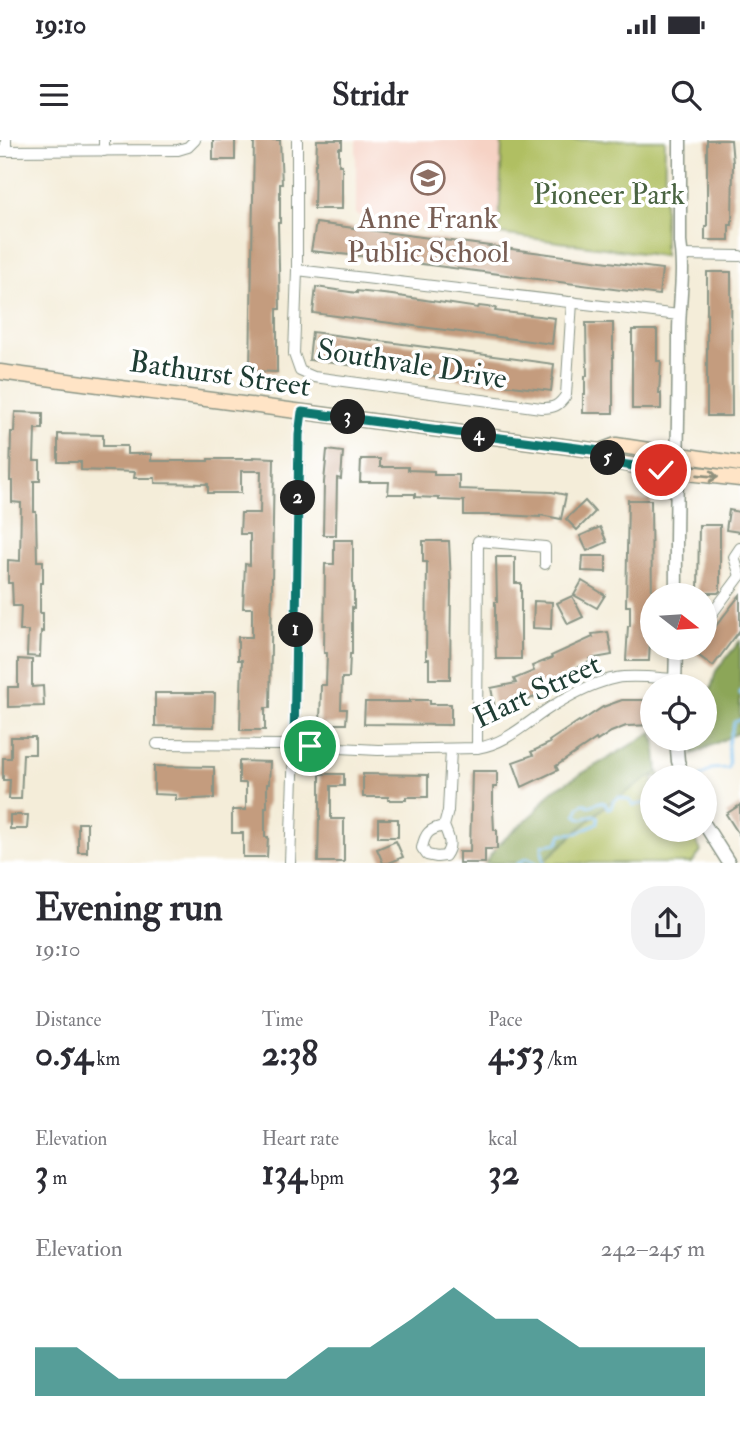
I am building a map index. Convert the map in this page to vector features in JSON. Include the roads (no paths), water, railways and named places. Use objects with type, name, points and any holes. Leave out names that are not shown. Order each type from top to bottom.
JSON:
[{"type":"main road","name":"Bathurst Street","points":[[0,372],[600,451],[616,445],[740,464]]},
{"type":"main road","name":"Bathurst Street","points":[[600,451],[614,463],[740,479]]},
{"type":"street","points":[[4,147],[104,145],[178,150],[188,147],[195,140]]},
{"type":"street","name":"Southvale Drive","points":[[297,140],[294,354],[301,372],[313,377],[554,408],[566,396],[572,302]]},
{"type":"street","points":[[676,583],[682,255],[680,140]]},
{"type":"street","points":[[682,255],[740,256]]},
{"type":"street","points":[[297,270],[679,315]]},
{"type":"street","points":[[290,863],[299,435],[302,412]]},
{"type":"street","points":[[477,748],[478,541],[545,547],[545,564]]},
{"type":"street","points":[[718,606],[740,576],[734,557],[740,548]]},
{"type":"street","name":"Hart Street","points":[[157,744],[282,745],[378,750],[487,747],[519,731],[556,704],[595,685],[617,678],[640,680]]},
{"type":"street","points":[[444,826],[448,811],[451,749]]},
{"type":"street","points":[[716,842],[729,863]]},
{"type":"waterway","points":[[717,769],[728,768],[728,744],[734,722],[740,720]]},
{"type":"waterway","points":[[544,863],[543,845],[558,843],[562,834],[578,833],[597,823],[598,817],[594,815],[582,819],[576,815],[583,804],[589,806],[600,802],[605,803],[608,809],[619,797],[629,800],[633,805],[640,804]]},
{"type":"waterway","points":[[518,863],[527,858],[537,863]]},
{"type":"place","name":"Anne Frank Public School","points":[[428,178]]},
{"type":"park label","name":"Pioneer Park","points":[[609,194]]}]
